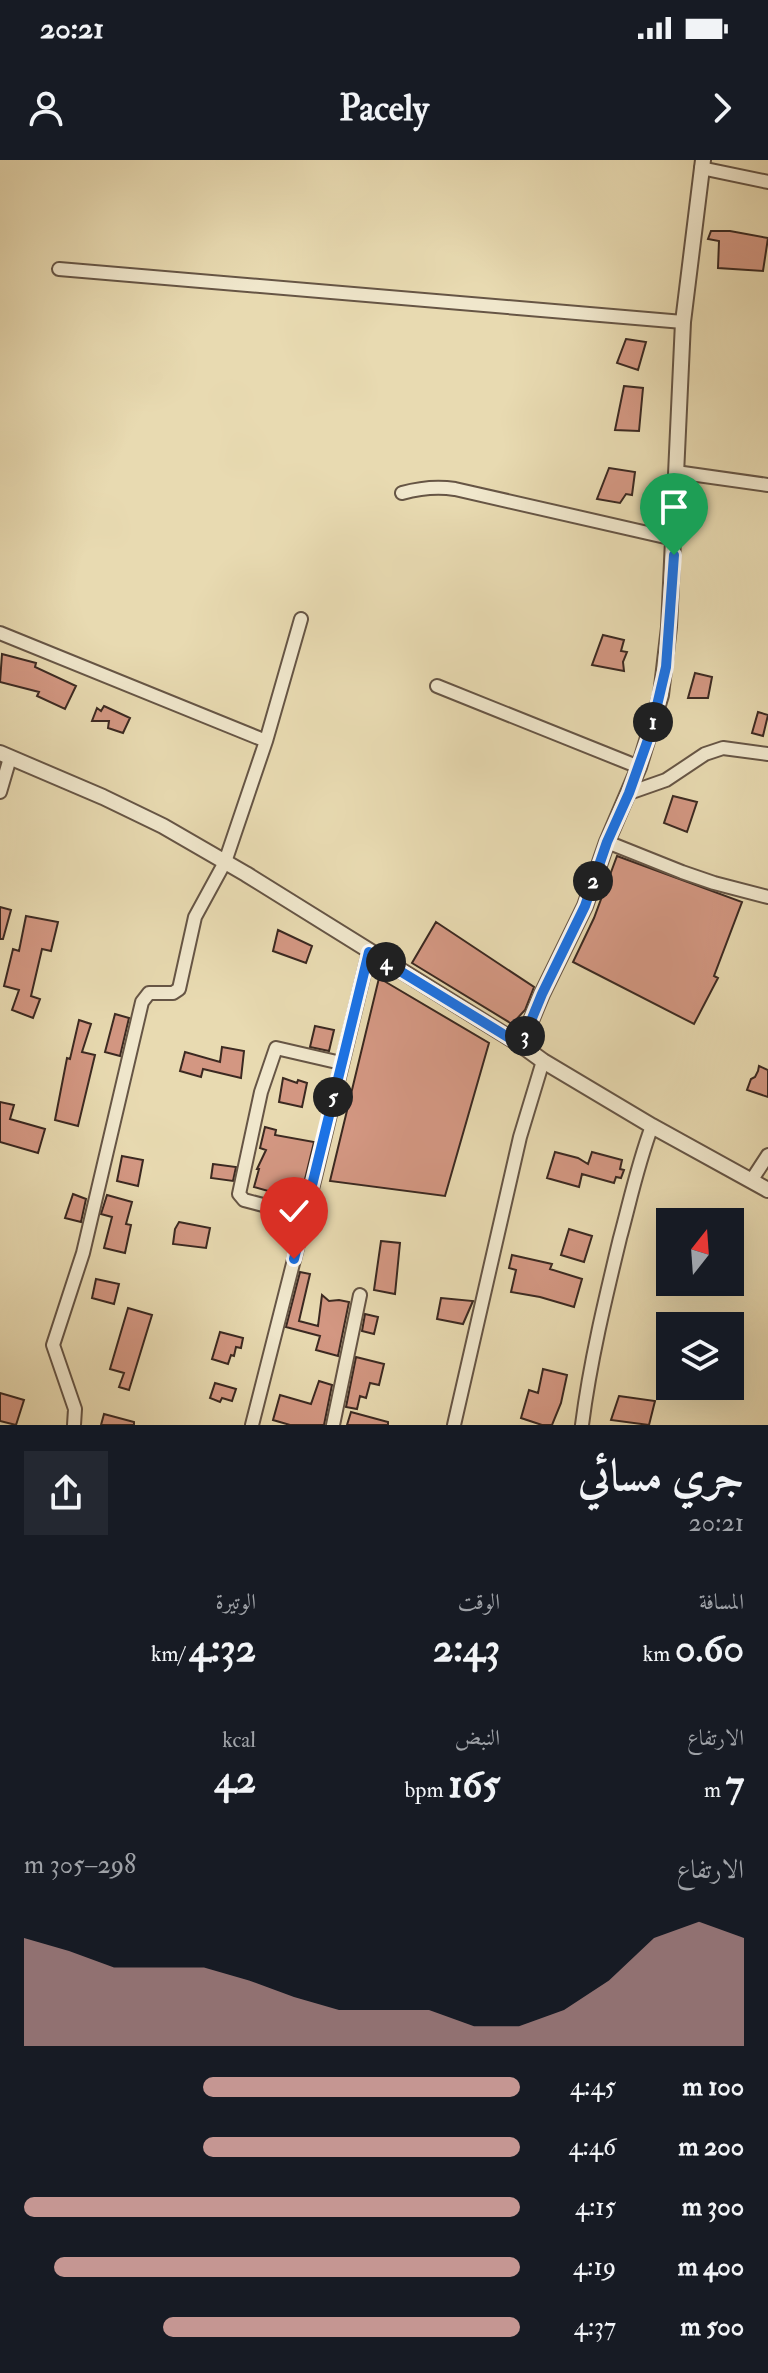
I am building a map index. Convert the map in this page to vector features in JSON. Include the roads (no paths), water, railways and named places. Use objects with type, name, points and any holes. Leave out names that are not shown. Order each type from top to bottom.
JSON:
[{"type":"street","points":[[521,1045],[585,906],[607,842],[639,767],[658,707],[666,667],[683,322],[702,164],[768,182]]},
{"type":"street","points":[[59,269],[683,322]]},
{"type":"street","points":[[676,472],[768,485]]},
{"type":"street","points":[[402,493],[418,488],[455,489],[674,539]]},
{"type":"street","points":[[74,1425],[75,1409],[53,1345],[83,1253],[142,1002],[149,993],[173,993],[179,989],[195,917],[225,862],[266,741],[301,619]]},
{"type":"street","points":[[0,633],[266,741]]},
{"type":"street","points":[[437,686],[639,767]]},
{"type":"street","points":[[629,793],[666,780],[705,754],[723,748],[768,754]]},
{"type":"street","points":[[0,792],[5,755],[163,826],[543,1061],[768,1190]]},
{"type":"street","points":[[607,842],[703,880],[768,897]]},
{"type":"street","points":[[252,1425],[369,952]]},
{"type":"street","points":[[305,1216],[244,1200],[239,1194],[261,1092],[276,1048],[341,1063]]},
{"type":"street","points":[[454,1425],[520,1137],[543,1061]]},
{"type":"street","points":[[582,1425],[614,1263],[634,1181],[652,1126]]},
{"type":"street","points":[[751,1181],[768,1155]]},
{"type":"street","points":[[333,1425],[360,1295]]}]
